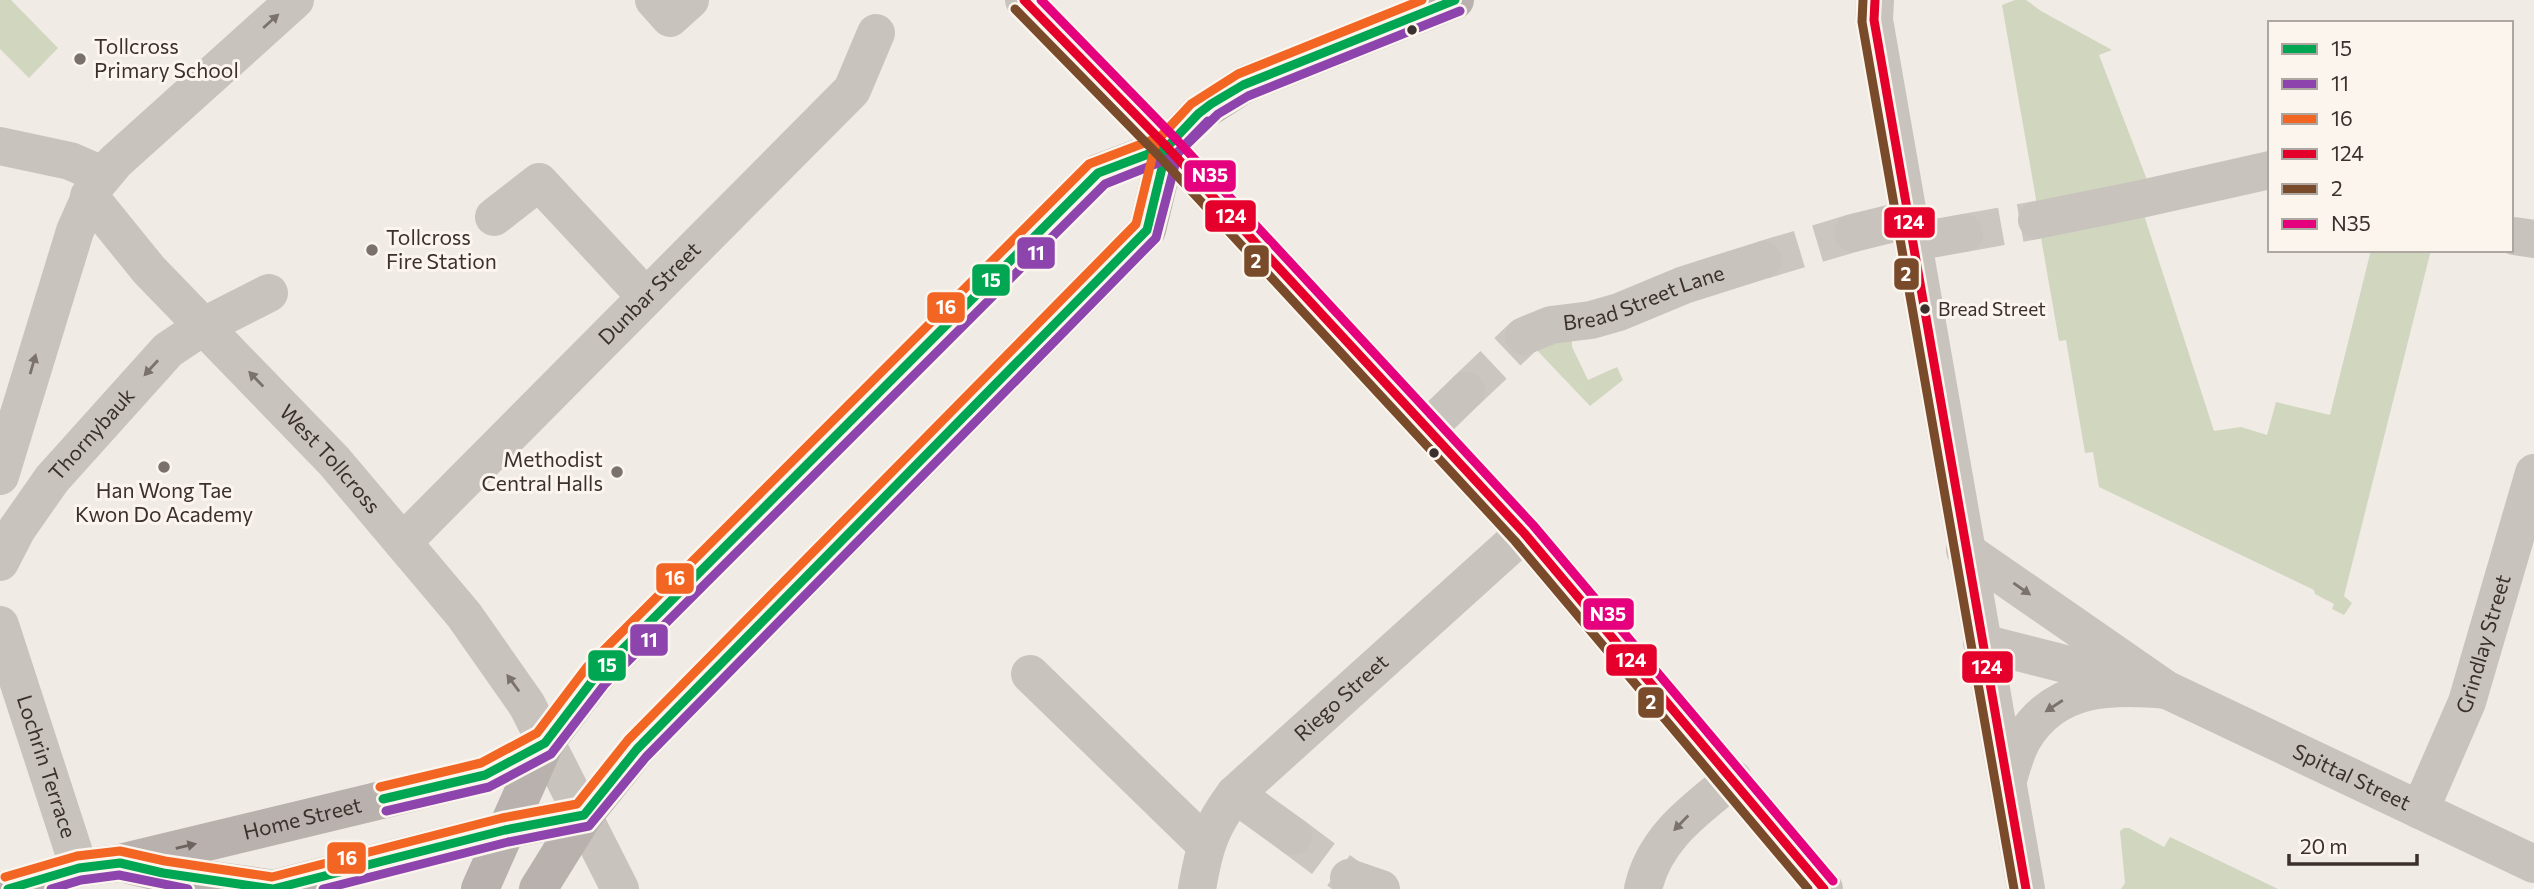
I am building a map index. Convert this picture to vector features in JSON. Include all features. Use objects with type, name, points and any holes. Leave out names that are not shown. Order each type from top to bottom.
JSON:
[{"type":"main road","points":[[480,889],[545,743],[596,676],[1098,173],[1167,148],[1198,114],[1243,85],[1455,0]]},
{"type":"main road","points":[[538,889],[584,815],[637,749],[1147,230],[1167,148]]},
{"type":"main road","name":"Home Street","points":[[8,889],[79,868],[120,863],[485,775],[545,743]]},
{"type":"main road","name":"Home Street","points":[[485,775],[529,778]]},
{"type":"main road","points":[[529,778],[584,815]]},
{"type":"main road","name":"Home Street","points":[[120,863],[163,873],[274,889],[505,830],[584,815]]},
{"type":"street","points":[[0,476],[10,412],[62,264],[96,185],[295,0]]},
{"type":"street","points":[[654,0],[670,18],[690,0]]},
{"type":"street","points":[[1024,0],[1167,148],[1524,533],[1824,889]]},
{"type":"street","points":[[1869,7],[1912,231],[1965,551],[2026,889]]},
{"type":"street","name":"Dunbar Street","points":[[403,542],[852,90],[876,33]]},
{"type":"street","name":"West Tollcross","points":[[0,146],[70,161],[96,185],[149,270],[334,461],[464,615],[513,681],[527,705],[620,889]]},
{"type":"street","points":[[2037,220],[2268,170]]},
{"type":"street","points":[[494,217],[539,182],[646,297]]},
{"type":"street","points":[[1853,233],[1964,233]]},
{"type":"street","name":"Bread Street Lane","points":[[1524,336],[1552,325],[1591,320],[1619,312],[1684,285],[1763,260]]},
{"type":"street","name":"Thornybauk","points":[[0,562],[17,529],[52,479],[168,350],[204,326],[268,293]]},
{"type":"street","points":[[1428,428],[1466,391]]},
{"type":"street","name":"Grindlay Street","points":[[2420,810],[2468,702],[2534,473]]},
{"type":"street","name":"Riego Street","points":[[1201,869],[1218,817],[1235,794],[1524,533]]},
{"type":"street","name":"Spittal Street","points":[[1965,551],[2167,690],[2534,864]]},
{"type":"street","name":"Lochrin Terrace","points":[[0,625],[79,868]]},
{"type":"street","name":"Spittal Street","points":[[1982,643],[2167,690]]},
{"type":"street","points":[[1030,674],[1201,869]]},
{"type":"street","name":"Spittal Street","points":[[2008,780],[2022,741],[2045,712],[2062,701],[2080,693],[2116,687],[2167,690]]},
{"type":"street","points":[[1643,889],[1646,874],[1664,842],[1686,817],[1733,779]]},
{"type":"street","points":[[1235,794],[1293,836]]},
{"type":"green space","points":[[0,0],[11,0],[58,48],[29,78],[0,49]]},
{"type":"green space","points":[[2015,0],[2026,0],[2112,50],[2099,55],[2149,185],[2035,203],[2002,5]]},
{"type":"green space","points":[[2143,212],[2214,431],[2241,427],[2267,435],[2276,402],[2330,415],[2371,252],[2430,252],[2344,596],[2352,603],[2344,615],[2332,609],[2334,604],[2315,594],[2314,590],[2099,487],[2093,452],[2085,453],[2066,340],[2059,341],[2040,232]]},
{"type":"green space","points":[[1572,338],[1572,347],[1588,380],[1617,367],[1623,380],[1590,406],[1531,344]]},
{"type":"green space","points":[[2129,828],[2164,847],[2170,837],[2278,889],[2121,889],[2125,883],[2120,831]]},
{"type":"tunnel","points":[[1964,233],[2037,220]]},
{"type":"tunnel","points":[[1763,260],[1853,233]]},
{"type":"tunnel","points":[[1466,391],[1524,336]]},
{"type":"tunnel","points":[[1293,836],[1349,878]]},
{"type":"transit line","name":"124","points":[[1024,0],[1167,147],[1524,533],[1824,889]]},
{"type":"transit line","name":"N35","points":[[1041,0],[1176,139],[1533,525],[1833,881]]},
{"type":"transit line","name":"16","points":[[5,877],[77,856],[120,851],[165,861],[272,877],[502,818],[577,804],[628,740],[1136,224],[1156,142],[1191,104],[1238,74],[1422,0]]},
{"type":"transit line","name":"15","points":[[8,889],[79,868],[120,863],[163,873],[273,889],[505,830],[584,815],[637,749],[1147,230],[1167,147],[1198,114],[1243,85],[1455,0]]},
{"type":"transit line","name":"2","points":[[1863,0],[1862,22],[2014,889]]},
{"type":"transit line","name":"124","points":[[1875,0],[1874,20],[2026,889]]},
{"type":"transit line","name":"2","points":[[1015,9],[1158,155],[1515,541],[1808,889]]},
{"type":"transit line","name":"11","points":[[323,889],[508,842],[589,826],[646,757],[1156,238],[1178,153],[1218,114],[1248,96],[1460,11]]},
{"type":"transit line","name":"16","points":[[380,787],[481,763],[537,733],[587,667],[1089,164],[1160,137],[1190,105]]},
{"type":"transit line","name":"15","points":[[383,799],[485,775],[545,743],[596,676],[1098,173],[1167,147],[1199,113]]},
{"type":"transit line","name":"11","points":[[386,811],[489,787],[551,754],[605,684],[1105,184],[1173,157],[1208,121]]},
{"type":"transit line","name":"11","points":[[51,889],[81,880],[119,875],[188,889]]},
{"type":"place","name":"Tollcross Primary School","points":[[80,59]]},
{"type":"place","name":"Tollcross Fire Station","points":[[372,250]]},
{"type":"place","name":"Bread Street","points":[[1925,309]]},
{"type":"place","name":"Han Wong Tae Kwon Do Academy","points":[[164,467]]},
{"type":"place","name":"Methodist Central Halls","points":[[617,472]]}]
